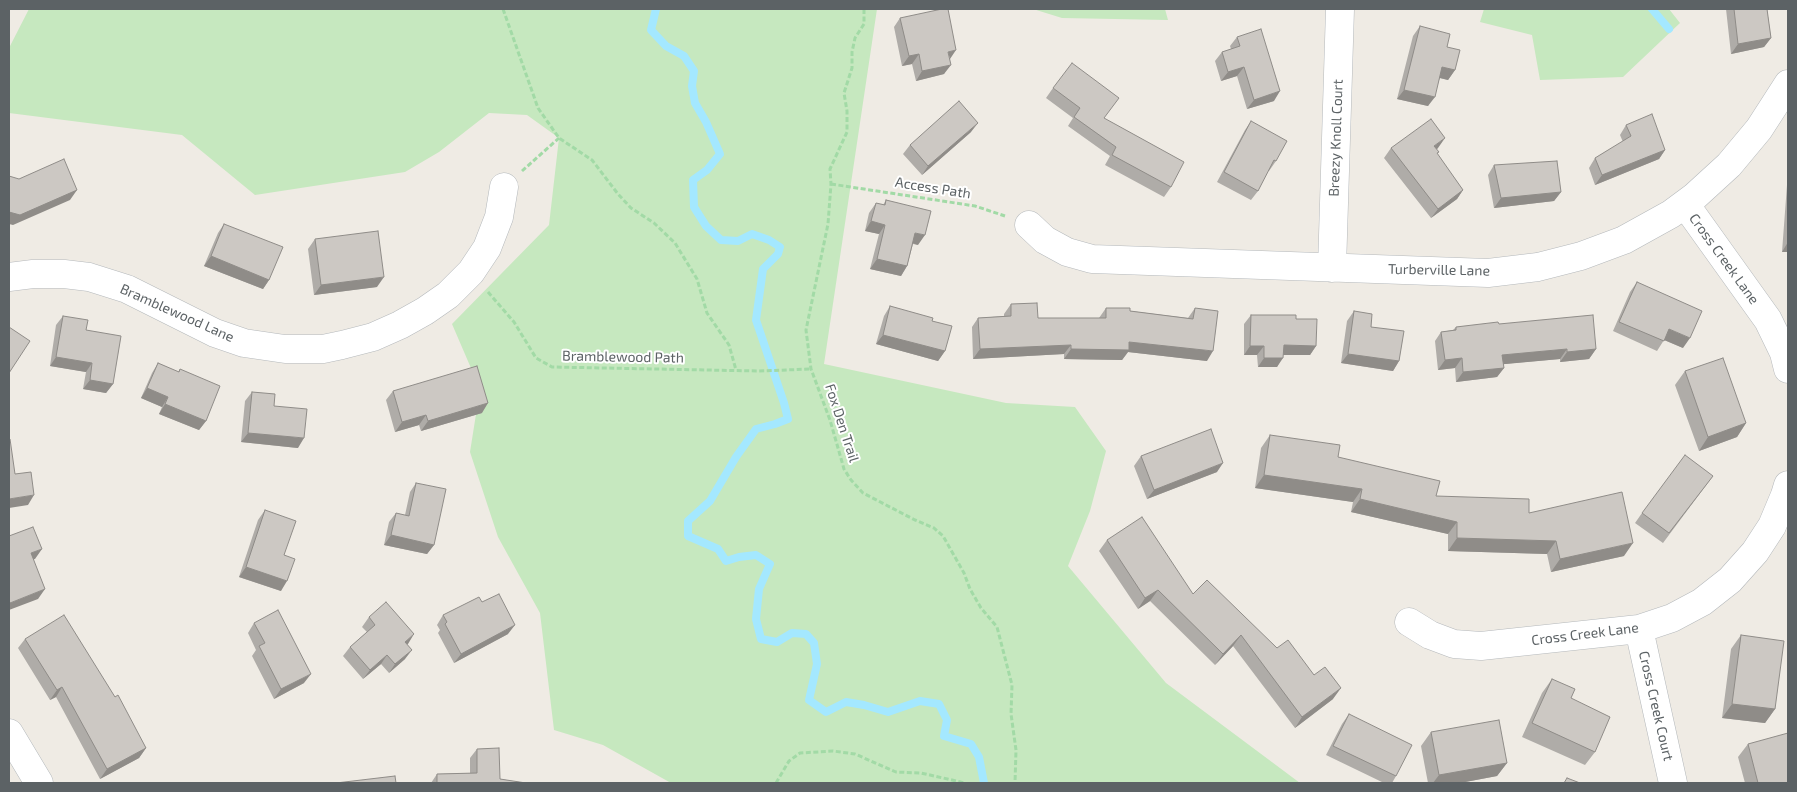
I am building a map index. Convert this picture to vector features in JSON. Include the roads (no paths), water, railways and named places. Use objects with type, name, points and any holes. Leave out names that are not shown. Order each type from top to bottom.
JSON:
[{"type":"street","name":"Breezy Knoll Court","points":[[1332,268],[1340,9]]},
{"type":"street","name":"Turberville Lane","points":[[1029,225],[1045,240],[1067,252],[1092,258],[1332,268],[1488,272],[1538,267],[1581,256],[1624,240],[1685,204],[1729,165],[1759,129],[1788,84]]},
{"type":"street","name":"Bramblewood Lane","points":[[9,277],[33,274],[64,274],[89,277],[127,289],[215,333],[244,342],[285,349],[314,349],[342,346],[373,337],[400,325],[448,295],[471,272],[487,248],[499,217],[504,187]]},
{"type":"street","name":"Cross Creek Lane","points":[[1685,204],[1768,320],[1784,353],[1788,369]]},
{"type":"street","name":"Cross Creek Lane","points":[[1409,622],[1430,635],[1454,644],[1481,646],[1639,629],[1672,618],[1702,602],[1730,580],[1755,552],[1772,526],[1788,484]]},
{"type":"street","name":"Cross Creek Court","points":[[1639,629],[1673,783]]},
{"type":"street","points":[[9,733],[39,783]]},
{"type":"waterway","points":[[656,9],[651,30],[666,46],[684,56],[694,71],[692,86],[695,103],[706,122],[720,154],[707,170],[693,180],[694,207],[706,226],[721,240],[738,241],[752,234],[769,240],[780,247],[778,254],[763,269],[756,320],[788,419],[756,429],[736,457],[710,501],[688,521],[688,536],[718,549],[726,561],[756,555],[770,564],[759,589],[756,619],[761,639],[777,642],[792,633],[806,634],[814,643],[817,664],[809,700],[826,712],[846,702],[888,712],[920,701],[939,704],[947,720],[944,736],[971,744],[979,757],[984,783]]},
{"type":"waterway","points":[[1652,9],[1669,29]]}]
